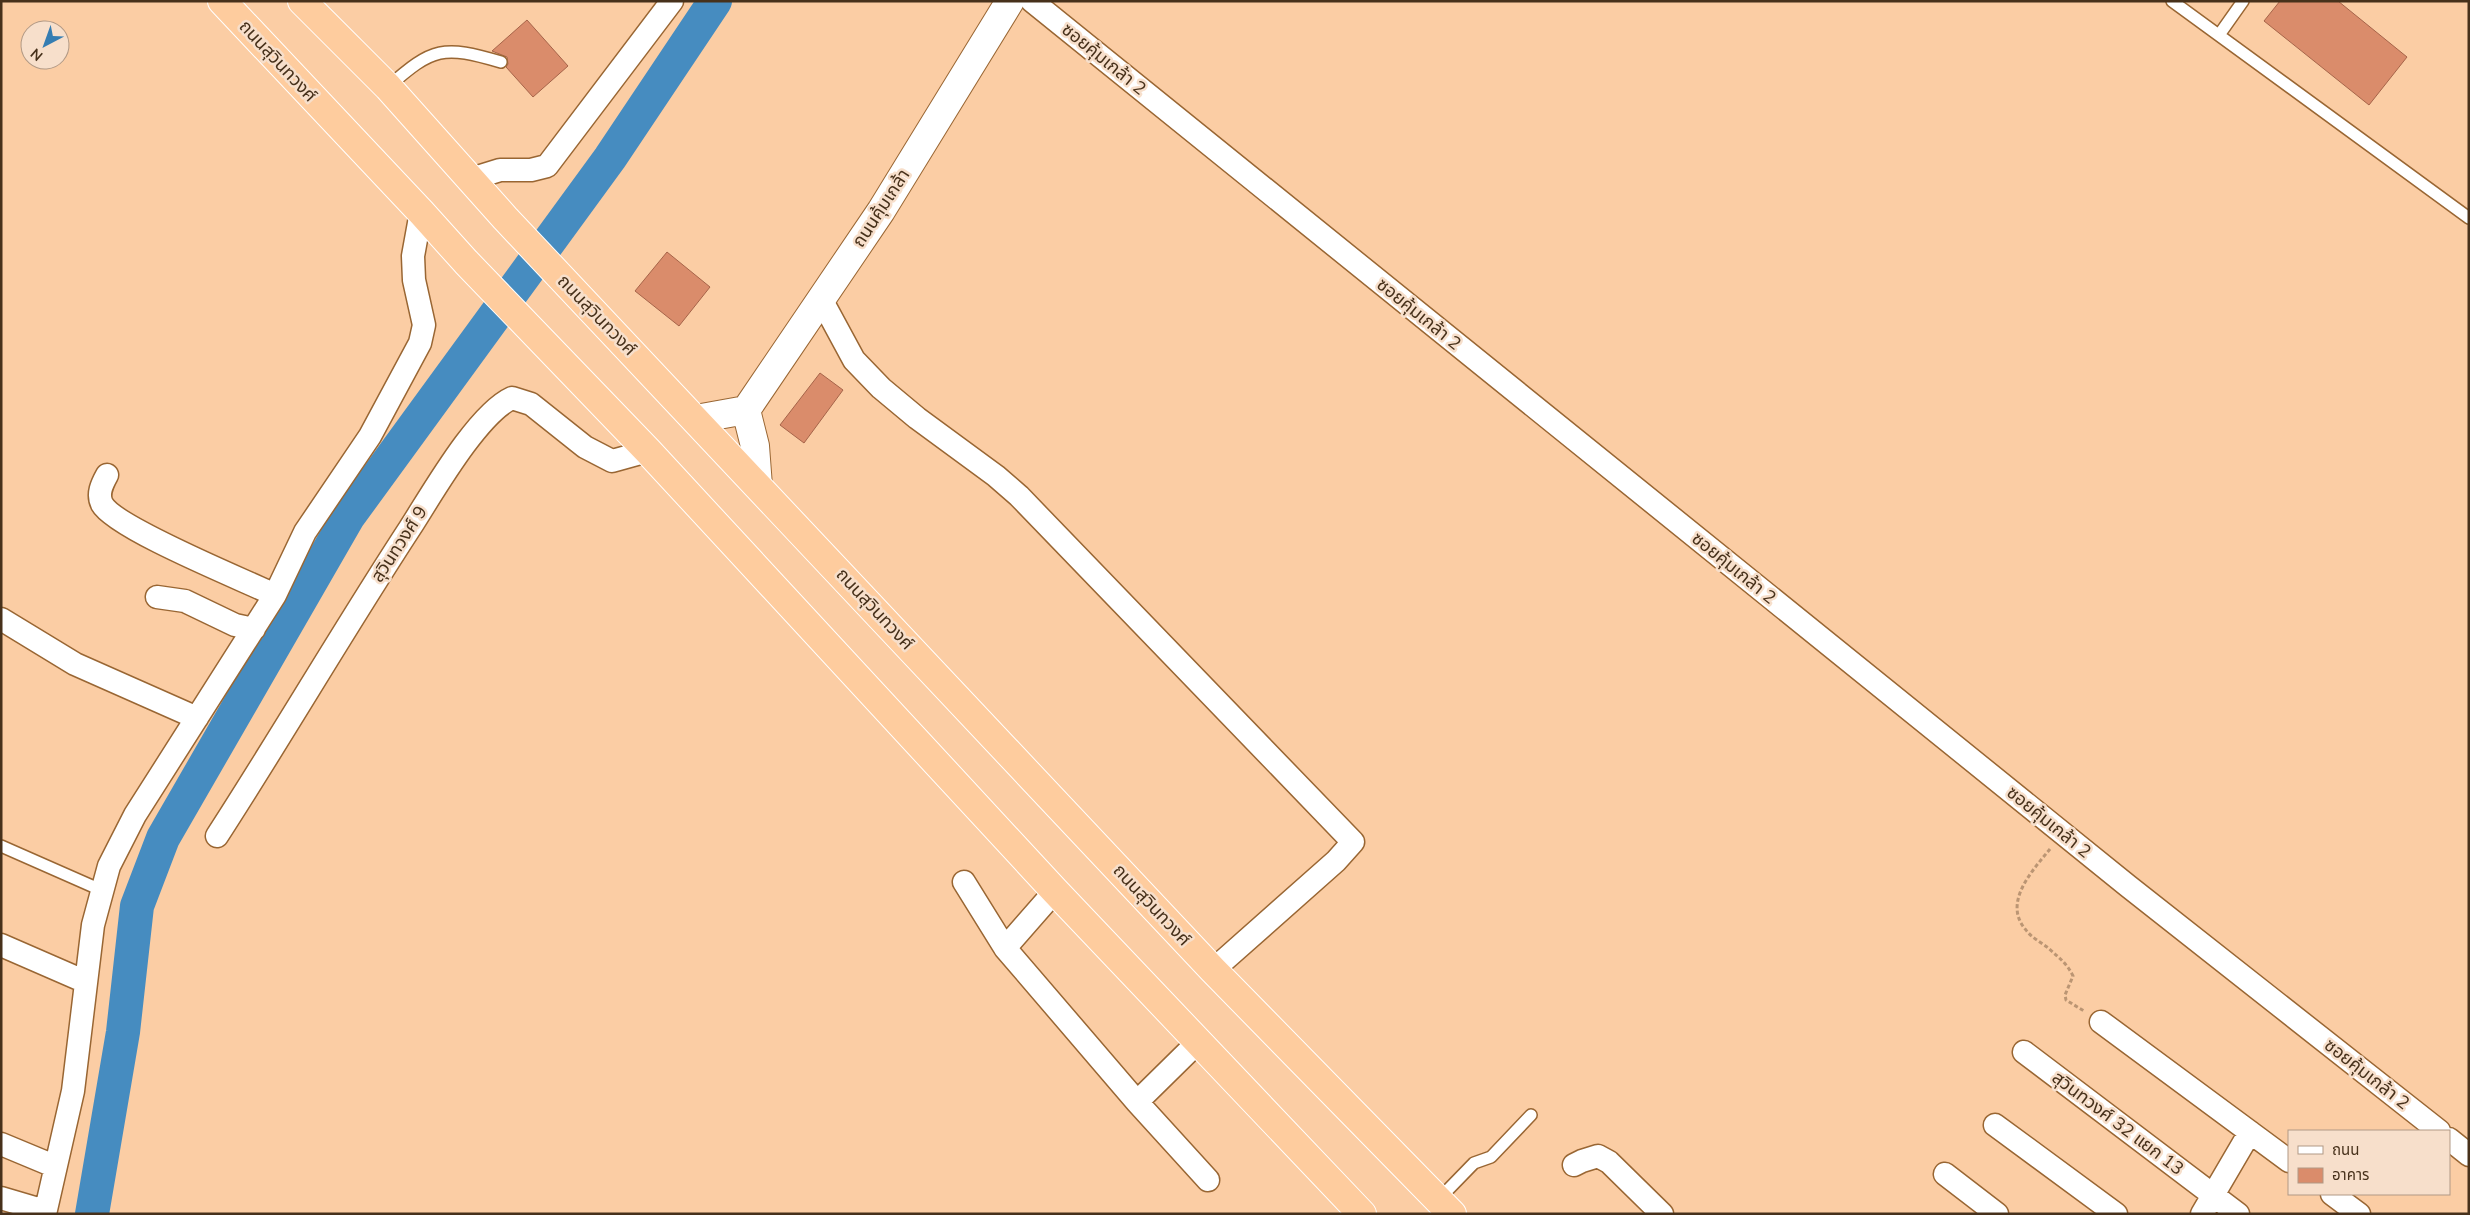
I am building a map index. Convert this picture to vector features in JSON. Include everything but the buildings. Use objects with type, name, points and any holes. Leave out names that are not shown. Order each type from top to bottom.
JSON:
[{"type":"highway","name":"ถนนสุวินทวงศ์","points":[[222,1],[466,262],[648,451],[1055,890],[1362,1214]]},
{"type":"highway","name":"ถนนสุวินทวงศ์","points":[[302,1],[388,87],[505,218],[1439,1209]]},
{"type":"main road","name":"ถนนคุ้มเกล้า","points":[[746,410],[881,211],[1010,1]]},
{"type":"main road","points":[[696,419],[746,410],[755,446],[758,486]]},
{"type":"street","points":[[470,179],[500,170],[541,169],[547,166],[672,1]]},
{"type":"street","name":"ซอยคุ้มเกล้า 2","points":[[1032,1],[2063,833],[2438,1130]]},
{"type":"street","points":[[1,1198],[45,1212],[54,1166],[73,1091],[93,924],[109,866],[134,815],[254,629],[275,594],[305,532],[370,436],[420,344],[424,325],[414,280],[414,256],[421,212]]},
{"type":"street","points":[[821,299],[854,360],[910,412],[996,476],[1025,502],[1353,842],[1336,861],[1213,970]]},
{"type":"street","name":"สุวินทวงศ์ 9","points":[[217,836],[356,612],[455,458],[500,404],[512,398],[531,404],[585,447],[612,460],[648,451]]},
{"type":"street","points":[[107,475],[101,486],[100,498],[103,506],[116,516],[146,535],[275,594]]},
{"type":"street","points":[[157,598],[185,601],[235,625],[254,629]]},
{"type":"street","points":[[1,619],[75,664],[197,718]]},
{"type":"street","points":[[964,882],[1005,948],[1137,1102],[1208,1180]]},
{"type":"street","points":[[1005,948],[1055,890]]},
{"type":"street","points":[[1,945],[86,982]]},
{"type":"street","points":[[2101,1022],[2288,1160]]},
{"type":"street","points":[[1137,1102],[1198,1042]]},
{"type":"street","name":"สุวินทวงศ์ 32 แยก 13","points":[[2024,1052],[2207,1204],[2238,1214]]},
{"type":"street","points":[[1995,1125],[2116,1214]]},
{"type":"street","points":[[2207,1204],[2250,1132]]},
{"type":"street","points":[[2450,1140],[2469,1155]]},
{"type":"street","points":[[1,1144],[54,1166]]},
{"type":"street","points":[[1574,1165],[1598,1156],[1609,1162],[1662,1214]]},
{"type":"street","points":[[1945,1174],[1997,1214]]},
{"type":"street","points":[[2333,1195],[2359,1214]]},
{"type":"lane","points":[[2172,1],[2469,218]]},
{"type":"lane","points":[[2219,35],[2243,1]]},
{"type":"lane","points":[[388,87],[415,63],[449,51],[465,52],[501,62]]},
{"type":"lane","points":[[1,846],[101,890]]},
{"type":"lane","points":[[1439,1209],[1474,1163],[1491,1157],[1532,1115]]},
{"type":"path","points":[[2063,833],[2030,874],[2015,903],[2018,919],[2026,930],[2069,966],[2073,976],[2065,995],[2066,1000],[2101,1022]]},
{"type":"waterway","points":[[92,1214],[123,1032],[137,906],[163,838],[348,517],[610,158],[715,1]]}]
